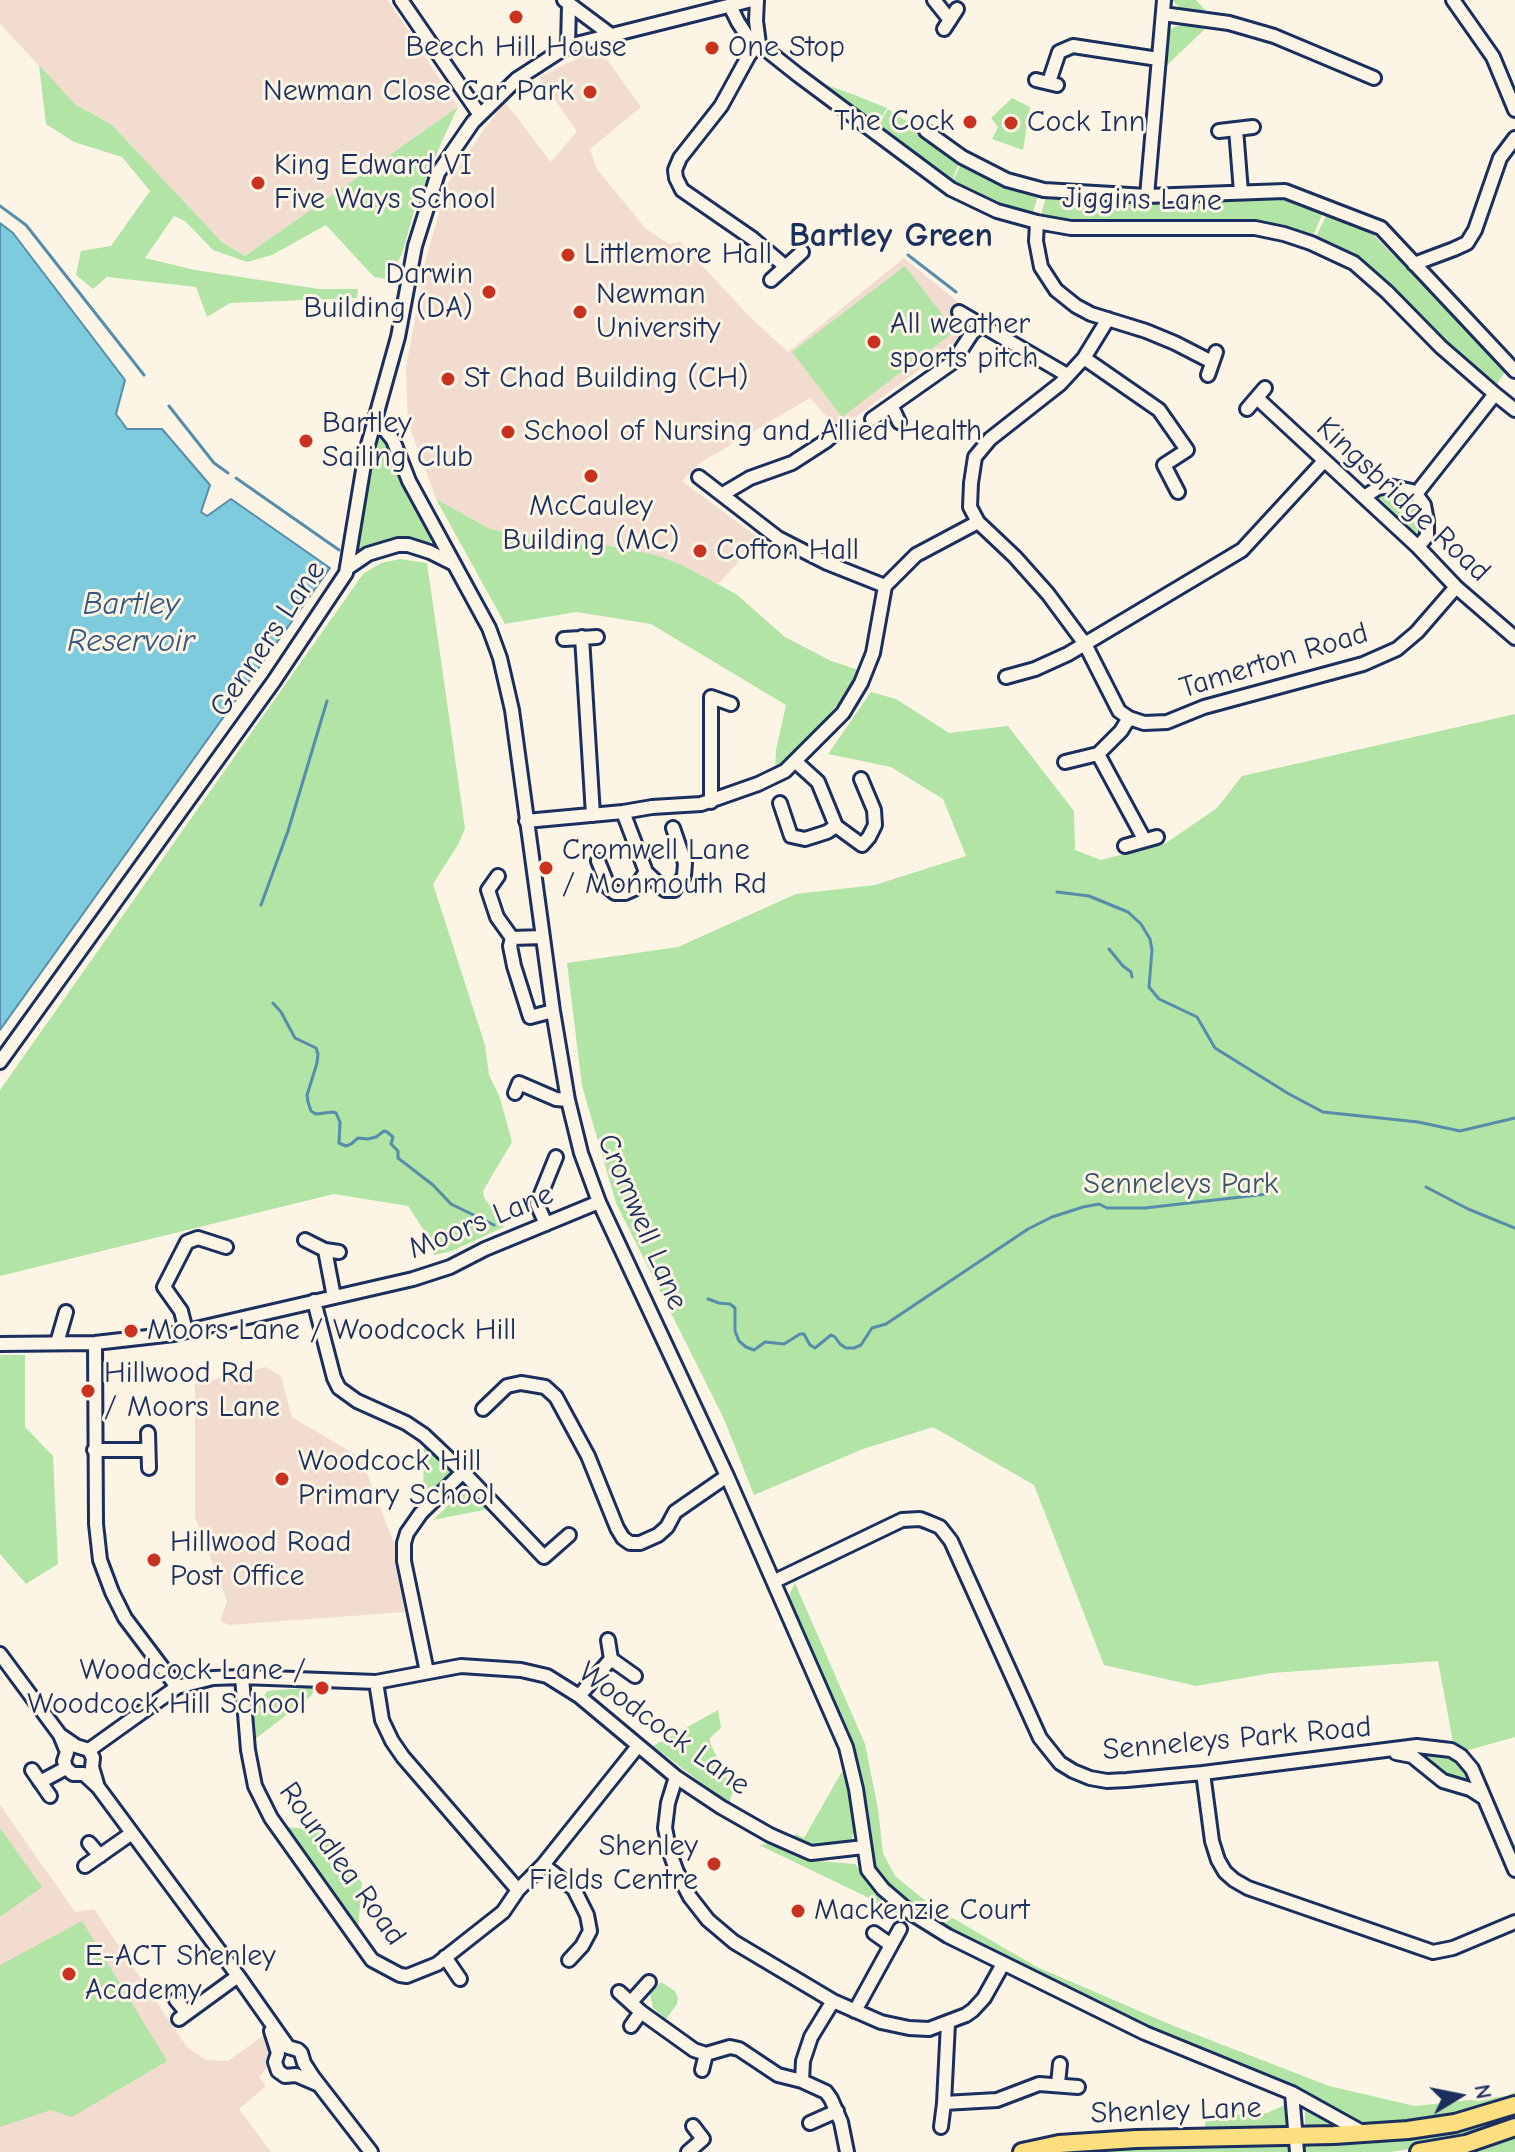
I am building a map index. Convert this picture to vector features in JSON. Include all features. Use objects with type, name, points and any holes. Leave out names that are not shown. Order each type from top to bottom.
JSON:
[{"type":"main road","name":"Shenley Lane","points":[[1022,2152],[1059,2144],[1074,2147],[1296,2144],[1334,2135],[1455,2123],[1515,2105]]},
{"type":"main road","points":[[1419,2152],[1466,2144],[1515,2127]]},
{"type":"street","points":[[401,0],[480,115]]},
{"type":"street","points":[[754,0],[759,44],[749,55],[721,106],[680,158],[675,170],[682,190],[753,239],[786,267]]},
{"type":"street","name":"Genners Lane","points":[[0,1062],[274,681],[349,567],[366,452],[398,337],[415,246],[438,173],[473,122],[517,79],[568,46],[721,5],[754,0]]},
{"type":"street","points":[[934,0],[950,19]]},
{"type":"street","points":[[1147,196],[1164,0]]},
{"type":"street","points":[[1453,0],[1493,57],[1515,110]]},
{"type":"street","points":[[567,2],[611,35]]},
{"type":"street","points":[[567,2],[568,46]]},
{"type":"street","name":"Jiggins Lane","points":[[721,5],[749,39],[951,189],[997,211],[1071,228],[1255,228],[1311,243],[1354,263],[1441,347],[1515,410]]},
{"type":"street","points":[[1163,14],[1229,23],[1274,36],[1374,78]]},
{"type":"street","points":[[1047,82],[1059,52],[1073,46],[1158,59]]},
{"type":"street","points":[[1219,131],[1253,127]]},
{"type":"street","points":[[1236,129],[1241,192]]},
{"type":"street","name":"Jiggins Lane","points":[[926,131],[962,157],[1007,180],[1044,190],[1147,196],[1285,191],[1381,228],[1515,371]]},
{"type":"street","points":[[1414,264],[1467,243],[1482,213],[1500,158],[1515,138]]},
{"type":"street","points":[[1037,222],[1036,241],[1041,267],[1056,290],[1091,314],[1214,357],[1208,375]]},
{"type":"street","points":[[771,280],[802,252]]},
{"type":"street","points":[[959,312],[1067,375]]},
{"type":"street","points":[[1065,762],[1098,754],[1121,731],[1129,718],[1119,711],[1085,644],[1048,594],[978,522],[970,507],[971,483],[975,457],[990,439],[1060,384],[1084,358],[1108,319]]},
{"type":"street","points":[[872,419],[953,362],[972,333],[981,326]]},
{"type":"street","points":[[1084,358],[1159,410],[1187,450],[1164,465],[1178,492]]},
{"type":"street","name":"Kingsbridge Road","points":[[1247,409],[1261,393],[1324,461],[1418,547],[1456,587],[1515,638]]},
{"type":"street","points":[[1416,494],[1495,394]]},
{"type":"street","points":[[892,407],[899,422]]},
{"type":"street","name":"Cromwell Lane","points":[[374,423],[382,426],[393,440],[409,481],[489,628],[505,675],[512,710],[553,1011],[568,1100],[581,1153],[599,1202],[775,1581],[846,1747],[856,1789],[864,1847]]},
{"type":"street","points":[[723,494],[750,478],[792,463],[830,437],[837,453]]},
{"type":"street","points":[[1006,677],[1025,679],[1242,550],[1324,461]]},
{"type":"street","points":[[699,477],[778,538],[827,563],[885,586]]},
{"type":"street","points":[[1364,497],[1378,488],[1389,486],[1416,494],[1424,505],[1427,521],[1427,536],[1418,547]]},
{"type":"street","points":[[526,821],[711,802],[785,771],[843,713],[861,683],[873,653],[885,586],[916,555],[978,522]]},
{"type":"street","points":[[349,567],[368,554],[398,545],[430,552],[454,564]]},
{"type":"street","name":"Tamerton Road","points":[[1129,718],[1144,723],[1167,722],[1204,707],[1377,659],[1397,649],[1417,632],[1456,587]]},
{"type":"street","points":[[582,637],[593,815]]},
{"type":"street","points":[[564,639],[597,637]]},
{"type":"street","points":[[711,802],[711,697],[731,704]]},
{"type":"street","points":[[1098,754],[1151,838],[1125,846]]},
{"type":"street","points":[[796,762],[818,782],[836,826],[862,845],[875,825],[874,810],[861,779]]},
{"type":"street","points":[[780,803],[791,836],[805,839],[836,826]]},
{"type":"street","points":[[623,812],[646,872],[665,890],[674,890],[684,876],[685,863],[673,828]]},
{"type":"street","points":[[598,861],[609,888],[615,893],[634,889],[646,872]]},
{"type":"street","points":[[498,876],[488,890],[497,917],[512,938],[510,946],[514,966],[530,1017],[553,1011]]},
{"type":"street","points":[[512,938],[543,937]]},
{"type":"street","points":[[515,1093],[519,1083],[556,1099],[568,1100]]},
{"type":"street","points":[[546,1224],[537,1204],[556,1157]]},
{"type":"street","name":"Moors Lane","points":[[0,1344],[95,1343],[186,1331],[413,1279],[450,1267],[485,1249],[599,1202]]},
{"type":"street","points":[[186,1331],[181,1311],[164,1287],[187,1242],[198,1238],[226,1247]]},
{"type":"street","points":[[305,1240],[325,1250],[339,1252]]},
{"type":"street","points":[[325,1250],[334,1297]]},
{"type":"street","points":[[314,1301],[339,1388],[357,1401],[406,1423],[424,1435],[544,1557],[569,1535]]},
{"type":"street","points":[[57,1343],[66,1312]]},
{"type":"street","points":[[95,1343],[94,1450],[100,1560],[125,1618],[177,1687]]},
{"type":"street","points":[[483,1409],[507,1386],[521,1383],[545,1387],[556,1397],[588,1456],[617,1528],[630,1543],[640,1543],[658,1535],[667,1527],[675,1512],[727,1476]]},
{"type":"street","points":[[148,1433],[149,1468]]},
{"type":"street","points":[[94,1450],[148,1450]]},
{"type":"street","points":[[427,1672],[404,1561],[404,1543],[421,1513],[463,1472]]},
{"type":"street","name":"Senneleys Park Road","points":[[775,1581],[902,1520],[928,1522],[940,1527],[951,1541],[1040,1738],[1060,1763],[1090,1778],[1107,1781],[1203,1773],[1417,1746],[1451,1750],[1472,1769],[1515,1870]]},
{"type":"street","points":[[608,1640],[611,1659],[635,1676]]},
{"type":"street","points":[[0,1654],[5,1671],[60,1735],[77,1750],[93,1758],[88,1770]]},
{"type":"street","points":[[579,1696],[611,1659]]},
{"type":"street","name":"Woodcock Lane","points":[[77,1750],[177,1687],[215,1677],[376,1682],[461,1666],[521,1670],[547,1676],[579,1696],[676,1777],[770,1835],[811,1853],[864,1847]]},
{"type":"street","name":"Roundlea Road","points":[[242,1677],[248,1750],[255,1786],[271,1818],[372,1960],[407,1976],[437,1964],[503,1912],[638,1746]]},
{"type":"street","points":[[376,1682],[382,1720],[392,1741],[518,1890]]},
{"type":"street","points":[[77,1750],[64,1761],[66,1768],[73,1774],[88,1770]]},
{"type":"street","name":"Senneleys Park Road","points":[[1389,1751],[1412,1756],[1443,1781],[1470,1789],[1484,1798]]},
{"type":"street","points":[[40,1782],[66,1768]]},
{"type":"street","points":[[32,1770],[50,1796]]},
{"type":"street","points":[[88,1770],[266,2015],[283,2050]]},
{"type":"street","points":[[1203,1773],[1212,1841],[1218,1860],[1225,1872],[1248,1888],[1433,1952],[1453,1948],[1515,1922]]},
{"type":"street","points":[[676,1777],[665,1828],[677,1872],[690,1897],[708,1920],[734,1942],[833,2001],[881,2022],[929,2029],[973,2010],[984,1998],[1003,1964]]},
{"type":"street","points":[[85,1866],[132,1833]]},
{"type":"street","points":[[89,1843],[100,1856]]},
{"type":"street","points":[[864,1847],[868,1870],[874,1879],[911,1913],[948,1936],[1145,2033],[1292,2093],[1364,2133]]},
{"type":"street","points":[[543,1865],[574,1889],[587,1915],[590,1931],[569,1960]]},
{"type":"street","points":[[855,2011],[900,1929]]},
{"type":"street","points":[[874,1933],[891,1945]]},
{"type":"street","name":"Roundlea Road","points":[[445,1957],[460,1979]]},
{"type":"street","points":[[176,2000],[183,2016],[238,1976]]},
{"type":"street","points":[[631,2002],[649,1982]]},
{"type":"street","points":[[619,1992],[694,2050],[706,2054],[730,2047],[739,2049],[778,2075],[826,2092],[841,2122],[847,2152]]},
{"type":"street","points":[[802,2081],[803,2061],[811,2037],[833,2001]]},
{"type":"street","points":[[631,2026],[641,2012]]},
{"type":"street","points":[[941,2127],[948,2023]]},
{"type":"street","points":[[283,2050],[298,2050],[304,2058],[296,2075]]},
{"type":"street","points":[[283,2050],[275,2062],[278,2071],[285,2076],[296,2075],[320,2085]]},
{"type":"street","points":[[702,2070],[706,2054]]},
{"type":"street","points":[[304,2063],[371,2152]]},
{"type":"street","points":[[1058,2084],[1060,2064]]},
{"type":"street","points":[[944,2103],[997,2100],[1039,2084],[1078,2087]]},
{"type":"street","points":[[1292,2093],[1296,2144]]},
{"type":"street","points":[[810,2123],[837,2111]]},
{"type":"street","points":[[688,2152],[703,2139],[693,2126]]},
{"type":"shaded area","name":"King Edward VI Five Ways School","points":[[0,0],[388,0],[458,107],[245,256],[222,242],[111,124],[76,105],[0,24]]},
{"type":"shaded area","name":"Newman University","points":[[599,48],[641,107],[590,149],[596,168],[646,229],[669,244],[680,242],[750,317],[788,352],[904,258],[963,306],[964,336],[845,425],[835,426],[810,398],[700,463],[682,481],[760,539],[718,584],[684,566],[605,545],[560,543],[490,529],[436,499],[408,423],[406,368],[426,258],[448,183],[505,102],[551,162],[577,131],[539,77]]},
{"type":"shaded area","name":"Woodcock Hill Primary School","points":[[266,1367],[281,1376],[292,1417],[361,1458],[394,1543],[405,1612],[229,1625],[220,1621],[227,1601],[195,1517],[195,1384]]},
{"type":"shaded area","name":"E-ACT Shenley Academy","points":[[0,1805],[75,1912],[94,1909],[187,2047],[206,2060],[228,2061],[264,2035],[269,2046],[270,2064],[259,2077],[266,2086],[239,2109],[271,2152],[0,2152]]},
{"type":"green space","points":[[1172,0],[1196,0],[1207,12],[1181,9]]},
{"type":"green space","points":[[1183,25],[1205,29],[1164,68],[1168,32]]},
{"type":"green space","points":[[39,65],[76,105],[111,124],[222,242],[245,256],[458,107],[415,208],[402,254],[388,279],[374,277],[326,225],[272,255],[247,262],[213,250],[185,221],[174,216],[145,258],[195,270],[319,289],[358,289],[357,298],[230,303],[207,317],[196,287],[107,277],[93,289],[76,275],[81,251],[111,246],[150,191],[122,157],[74,142],[46,124]]},
{"type":"green space","points":[[821,83],[852,94],[887,108],[876,127]]},
{"type":"green space","name":"Cock Inn","points":[[1012,98],[1030,107],[1023,150],[992,139],[998,127],[991,118]]},
{"type":"green space","points":[[888,109],[961,157],[952,181],[877,128]]},
{"type":"green space","points":[[962,162],[1002,183],[1038,195],[1033,213],[999,202],[953,181]]},
{"type":"green space","points":[[1047,193],[1275,196],[1324,210],[1313,236],[1261,223],[1205,219],[1110,223],[1040,218]]},
{"type":"green space","points":[[1328,211],[1367,229],[1508,367],[1495,387],[1381,278],[1357,260],[1316,237]]},
{"type":"green space","name":"All weather sports pitch","points":[[905,266],[955,331],[842,417],[792,352]]},
{"type":"green space","points":[[378,437],[385,440],[432,536],[426,544],[400,540],[355,553],[372,451]]},
{"type":"green space","points":[[1393,492],[1404,493],[1420,509],[1422,527],[1416,534],[1379,498]]},
{"type":"green space","points":[[436,499],[490,529],[560,543],[605,545],[656,555],[684,566],[736,594],[785,637],[831,661],[859,670],[851,687],[812,737],[775,770],[786,705],[651,624],[576,612],[505,624]]},
{"type":"green space","points":[[400,559],[427,563],[465,828],[433,884],[485,1045],[489,1075],[500,1098],[512,1142],[483,1191],[504,1227],[452,1251],[434,1255],[429,1238],[408,1206],[334,1194],[0,1276],[0,1090],[363,574],[381,563]]},
{"type":"green space","name":"Senneleys Park","points":[[871,692],[896,699],[949,733],[1008,726],[1074,811],[1075,850],[1101,860],[1166,843],[1217,808],[1242,776],[1515,714],[1515,1737],[1465,1751],[1453,1742],[1438,1661],[1272,1673],[1196,1686],[1104,1665],[1034,1485],[933,1427],[863,1449],[754,1495],[724,1419],[616,1203],[582,1086],[567,963],[678,947],[796,894],[875,885],[966,856],[943,799],[891,767],[828,754]]},
{"type":"green space","points":[[0,1355],[25,1355],[25,1427],[53,1456],[58,1564],[26,1584],[0,1554]]},
{"type":"green space","points":[[424,1444],[449,1469],[449,1473],[423,1500]]},
{"type":"green space","points":[[473,1492],[488,1509],[433,1520],[459,1495]]},
{"type":"green space","points":[[795,1583],[865,1744],[883,1853],[895,1876],[932,1906],[1037,1967],[1174,2026],[1329,2086],[1415,2106],[1507,2096],[1515,2092],[1515,2102],[1454,2119],[1380,2126],[1356,2120],[1157,2033],[970,1942],[911,1906],[877,1872],[872,1860],[863,1792],[852,1748],[792,1607],[789,1595]]},
{"type":"green space","points":[[316,1687],[311,1696],[254,1740],[251,1715],[267,1691]]},
{"type":"green space","points":[[718,1710],[721,1728],[710,1738],[710,1743],[733,1791],[729,1804],[653,1746]]},
{"type":"green space","points":[[1429,1752],[1463,1760],[1470,1777],[1467,1781],[1454,1781],[1429,1764]]},
{"type":"green space","points":[[846,1772],[856,1826],[851,1840],[844,1845],[816,1849],[792,1841],[795,1834],[804,1838],[841,1773]]},
{"type":"green space","points":[[276,1826],[326,1831],[362,1883],[357,1939]]},
{"type":"green space","points":[[0,1828],[42,1887],[0,1917]]},
{"type":"green space","points":[[775,1843],[818,1861],[855,1864],[898,1911],[903,1921],[865,1896],[759,1845]]},
{"type":"green space","points":[[82,1921],[167,2061],[72,2117],[51,2110],[0,2127],[0,1965]]},
{"type":"green space","points":[[661,1982],[675,1991],[678,1998],[666,2019],[653,2008],[650,1994]]},
{"type":"green space","points":[[1285,2105],[1288,2127],[1282,2130],[1205,2131],[1205,2116],[1267,2113]]},
{"type":"green space","points":[[1305,2110],[1327,2118],[1339,2127],[1305,2129]]},
{"type":"green space","points":[[1515,2112],[1515,2123],[1468,2140],[1390,2152],[1088,2152],[1166,2146],[1375,2141],[1428,2134]]},
{"type":"green space","points":[[1515,2133],[1515,2152],[1459,2152]]},
{"type":"water","name":"Bartley Reservoir","points":[[0,223],[13,233],[125,380],[116,414],[127,429],[162,429],[210,485],[201,512],[207,516],[231,499],[330,568],[0,1030]]},
{"type":"waterway","points":[[0,206],[26,225],[144,375]]},
{"type":"waterway","points":[[908,255],[956,292]]},
{"type":"waterway","points":[[169,406],[214,463],[228,473]]},
{"type":"waterway","points":[[236,478],[339,550]]},
{"type":"waterway","points":[[261,905],[288,831],[327,701]]},
{"type":"waterway","points":[[1057,892],[1089,896],[1128,912],[1141,924],[1150,939],[1149,987],[1159,999],[1197,1017],[1215,1048],[1323,1112],[1418,1122],[1460,1131],[1515,1118]]},
{"type":"waterway","points":[[1109,949],[1131,972],[1132,977]]},
{"type":"waterway","points":[[273,1003],[295,1038],[316,1048],[317,1063],[307,1095],[308,1102],[311,1111],[316,1114],[336,1113],[340,1122],[339,1143],[346,1146],[358,1138],[368,1139],[387,1132],[393,1137],[391,1144],[398,1151],[398,1158],[433,1185],[451,1204],[494,1225]]},
{"type":"waterway","points":[[1426,1187],[1468,1209],[1515,1228]]},
{"type":"waterway","points":[[708,1299],[735,1308],[735,1331],[739,1341],[754,1350],[765,1342],[784,1344],[800,1334],[804,1334],[815,1348],[831,1335],[846,1348],[854,1348],[861,1345],[872,1328],[886,1324],[1028,1229],[1052,1217],[1099,1204],[1107,1208],[1145,1208],[1267,1194]]},
{"type":"place","name":"Beech Hill House","points":[[516,17]]},
{"type":"place","name":"One Stop","points":[[712,48]]},
{"type":"place","name":"Newman Close Car Park","points":[[590,92]]},
{"type":"place","name":"The Cock","points":[[970,122]]},
{"type":"place","name":"Cock Inn","points":[[1011,123]]},
{"type":"place","name":"King Edward VI Five Ways School","points":[[258,183]]},
{"type":"place","name":"Littlemore Hall","points":[[568,255]]},
{"type":"place","name":"Darwin Building (DA)","points":[[489,292]]},
{"type":"place","name":"Newman University","points":[[580,312]]},
{"type":"place","name":"All weather sports pitch","points":[[874,342]]},
{"type":"place","name":"St Chad Building (CH)","points":[[448,379]]},
{"type":"place","name":"School of Nursing and Allied Health","points":[[508,432]]},
{"type":"place","name":"Bartley Sailing Club","points":[[306,441]]},
{"type":"place","name":"McCauley Building (MC)","points":[[591,476]]},
{"type":"place","name":"Cofton Hall","points":[[700,551]]},
{"type":"place","name":"Cromwell Lane / Monmouth Rd","points":[[546,868]]},
{"type":"place","name":"Moors Lane / Woodcock Hill","points":[[131,1331]]},
{"type":"place","name":"Hillwood Rd / Moors Lane","points":[[88,1391]]},
{"type":"place","name":"Woodcock Hill Primary School","points":[[282,1479]]},
{"type":"place","name":"Hillwood Road Post Office","points":[[154,1560]]},
{"type":"place","name":"Woodcock Lane / Woodcock Hill School","points":[[322,1688]]},
{"type":"place","name":"Shenley Fields Centre","points":[[714,1864]]},
{"type":"place","name":"Mackenzie Court","points":[[798,1911]]},
{"type":"place","name":"E-ACT Shenley Academy","points":[[69,1974]]},
{"type":"district","name":"Bartley Green","points":[[891,236]]}]
